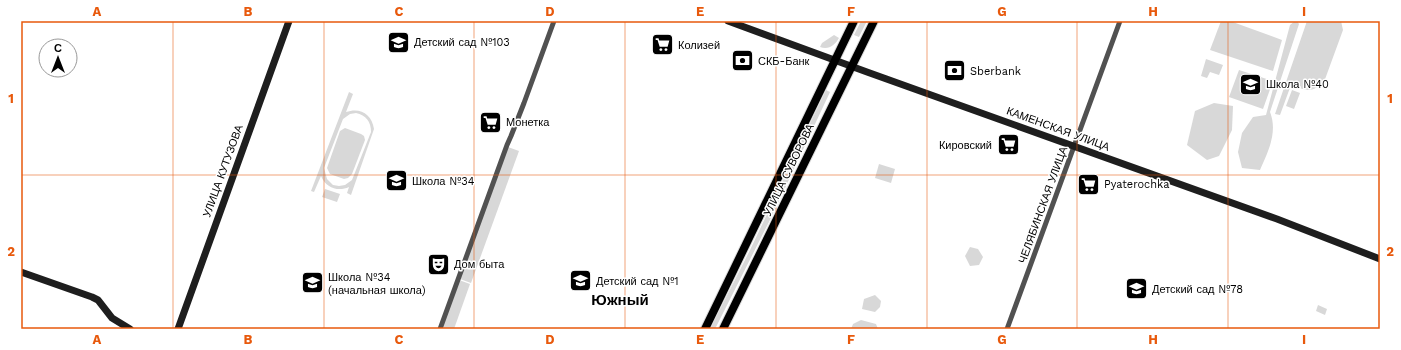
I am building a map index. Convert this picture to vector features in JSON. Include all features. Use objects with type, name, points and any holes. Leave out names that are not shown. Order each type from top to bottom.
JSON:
[{"type":"main road","name":"УЛИЦА СУВОРОВА","points":[[705,329],[854,21]]},
{"type":"main road","name":"УЛИЦА СУВОРОВА","points":[[723,329],[874,21]]},
{"type":"street","name":"УЛИЦА КУТУЗОВА","points":[[178,329],[289,21]]},
{"type":"street","points":[[440,329],[554,21]]},
{"type":"street","name":"КАМЕНСКАЯ УЛИЦА","points":[[728,21],[1277,219],[1380,259]]},
{"type":"street","name":"ЧЕЛЯБИНСКАЯ УЛИЦА","points":[[1007,329],[1120,21]]},
{"type":"street","points":[[21,272],[98,300],[112,318],[130,329]]},
{"type":"shaded area","points":[[861,21],[867,21],[859,37],[854,35]]},
{"type":"shaded area","points":[[1221,21],[1230,21],[1282,40],[1273,71],[1210,50]]},
{"type":"shaded area","points":[[1295,21],[1299,24],[1270,112],[1273,127],[1269,149],[1260,170],[1242,168],[1238,152],[1242,133],[1253,117],[1266,115],[1290,25]]},
{"type":"shaded area","points":[[1307,21],[1341,21],[1343,30],[1324,82],[1312,90],[1291,85],[1280,115],[1275,114]]},
{"type":"shaded area","points":[[834,35],[839,38],[834,45],[826,48],[820,47],[822,43]]},
{"type":"shaded area","points":[[1206,59],[1223,65],[1219,75],[1210,72],[1207,78],[1201,76]]},
{"type":"shaded area","points":[[1239,70],[1273,81],[1263,109],[1229,97]]},
{"type":"shaded area","points":[[826,90],[830,92],[772,216],[715,329],[710,329],[750,250]]},
{"type":"shaded area","points":[[1292,90],[1300,93],[1294,109],[1286,106]]},
{"type":"shaded area","points":[[349,92],[353,94],[346,112],[356,110],[364,113],[371,119],[374,129],[351,195],[347,193],[349,187],[341,189],[333,188],[323,180],[321,176],[314,192],[311,191]],"holes":[[[356,113],[365,117],[370,125],[371,132],[352,180],[345,185],[333,185],[327,179],[324,168],[343,119],[350,114]]]},
{"type":"shaded area","points":[[1214,103],[1233,106],[1232,130],[1219,156],[1207,160],[1187,145],[1195,111]]},
{"type":"shaded area","points":[[345,128],[361,134],[364,136],[365,140],[352,174],[348,178],[344,179],[330,174],[327,168],[340,131]]},
{"type":"shaded area","points":[[508,147],[519,151],[471,283],[460,279]]},
{"type":"shaded area","points":[[879,164],[895,169],[891,183],[875,178]]},
{"type":"shaded area","points":[[325,189],[340,194],[337,202],[322,197]]},
{"type":"shaded area","points":[[970,247],[978,249],[983,257],[979,265],[970,266],[965,256]]},
{"type":"shaded area","points":[[459,280],[470,284],[454,329],[442,329]]},
{"type":"shaded area","points":[[875,295],[881,301],[880,307],[875,312],[862,309],[864,299]]},
{"type":"shaded area","points":[[1318,305],[1327,309],[1325,315],[1316,311]]},
{"type":"shaded area","points":[[861,320],[876,324],[878,329],[851,329],[853,324]]},
{"type":"place","name":"Детский сад №103","points":[[398,42]]},
{"type":"place","name":"Колизей","points":[[663,45]]},
{"type":"place","name":"СКБ-Банк","points":[[742,61]]},
{"type":"place","name":"Sberbank","points":[[955,71]]},
{"type":"place","name":"Школа №40","points":[[1251,84]]},
{"type":"place","name":"Монетка","points":[[491,122]]},
{"type":"place","name":"Кировский","points":[[1008,145]]},
{"type":"place","name":"Школа №34","points":[[396,181]]},
{"type":"place","name":"Pyaterochka","points":[[1089,184]]},
{"type":"place","name":"Дом быта","points":[[438,264]]},
{"type":"place","name":"Детский сад №1","points":[[580,281]]},
{"type":"place","name":"Школа №34 (начальная школа)","points":[[312,283]]},
{"type":"place","name":"Детский сад №78","points":[[1137,289]]},
{"type":"district","name":"Южный","points":[[620,300]]}]
